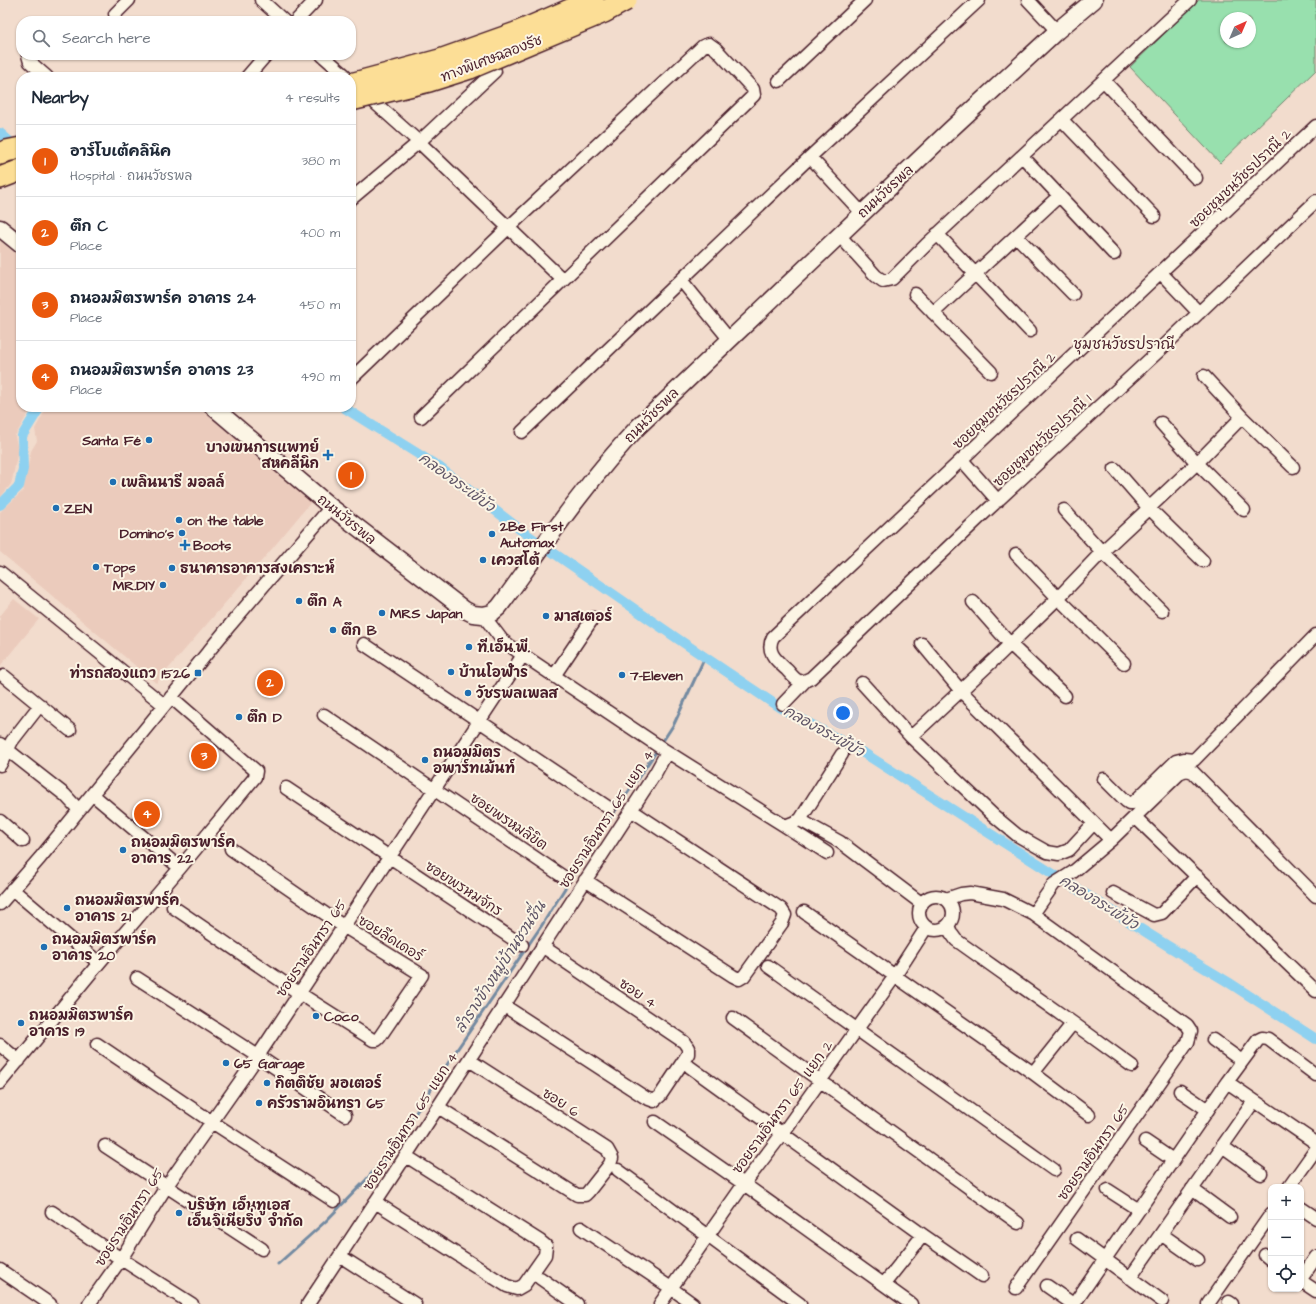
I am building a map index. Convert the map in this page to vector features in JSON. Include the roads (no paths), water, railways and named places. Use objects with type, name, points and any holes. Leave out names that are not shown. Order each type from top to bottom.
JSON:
[{"type":"highway","name":"ทางพิเศษฉลองรัช","points":[[356,81],[447,58],[516,33],[593,0]]},
{"type":"highway","name":"ทางพิเศษฉลองรัช","points":[[356,99],[429,81],[470,68],[604,12],[626,0]]},
{"type":"highway","points":[[0,178],[16,172]]},
{"type":"main road","name":"ถนนวัชรพล","points":[[219,412],[331,507],[465,610],[473,614],[483,615],[492,613],[499,607],[580,495],[622,443],[656,408],[1057,31],[1094,0]]},
{"type":"main road","points":[[0,228],[16,241]]},
{"type":"street","points":[[116,14],[129,0]]},
{"type":"street","points":[[262,0],[279,16]]},
{"type":"street","points":[[301,16],[316,0]]},
{"type":"street","points":[[779,81],[864,0]]},
{"type":"street","points":[[522,432],[810,157],[979,0]]},
{"type":"street","points":[[1028,0],[1057,31]]},
{"type":"street","points":[[839,235],[876,276],[883,281],[892,279],[937,234],[1190,0]]},
{"type":"street","points":[[356,374],[508,227],[702,46],[709,44],[716,49],[754,89],[754,95],[421,418]]},
{"type":"street","points":[[29,60],[41,72]]},
{"type":"street","points":[[251,72],[262,60]]},
{"type":"street","points":[[328,60],[341,72]]},
{"type":"street","points":[[356,195],[419,142],[495,71]]},
{"type":"street","points":[[1104,81],[1196,178]]},
{"type":"street","points":[[356,86],[419,142],[563,280]]},
{"type":"street","points":[[1062,120],[1154,216]]},
{"type":"street","name":"ซอยชุมชนวัชรปราณี 2","points":[[805,681],[797,680],[773,657],[770,646],[773,637],[1316,126]]},
{"type":"street","points":[[1022,156],[1114,254]]},
{"type":"street","points":[[810,157],[862,213]]},
{"type":"street","points":[[933,313],[976,275],[1059,196]]},
{"type":"street","name":"ซอยชุมชนวัชรปราณี 1","points":[[783,704],[805,681],[817,673],[1316,201]]},
{"type":"street","points":[[937,234],[1030,331]]},
{"type":"street","points":[[1016,236],[1072,294]]},
{"type":"street","points":[[1161,273],[1199,313]]},
{"type":"street","points":[[681,280],[729,339]]},
{"type":"street","points":[[915,294],[992,372]]},
{"type":"street","points":[[1204,376],[1242,418],[1293,467]]},
{"type":"street","points":[[911,737],[1058,598],[1102,552],[1197,463],[1242,418]]},
{"type":"street","points":[[1161,423],[1197,463],[1244,510]]},
{"type":"street","points":[[962,460],[998,501]]},
{"type":"street","points":[[1115,469],[1148,508],[1203,561]]},
{"type":"street","points":[[0,904],[45,852],[230,625],[331,507]]},
{"type":"street","points":[[1064,510],[1102,552],[1162,611]]},
{"type":"street","points":[[1016,554],[1124,663]]},
{"type":"street","points":[[0,572],[168,701],[256,771],[255,777],[180,868],[99,962],[0,1084]]},
{"type":"street","points":[[973,602],[1010,644],[1065,696]]},
{"type":"street","points":[[483,615],[502,640],[523,656],[661,748],[826,853]]},
{"type":"street","points":[[554,676],[593,618]]},
{"type":"street","points":[[1104,779],[1126,801],[1133,803],[1176,761],[1184,759],[1194,760],[1316,635]]},
{"type":"street","points":[[364,644],[609,808]]},
{"type":"street","points":[[922,644],[961,691],[1111,840]]},
{"type":"street","name":"ซอยรามอินทรา 65","points":[[89,1304],[166,1187],[258,1056],[523,656]]},
{"type":"street","points":[[4,676],[70,730]]},
{"type":"street","points":[[862,683],[911,737],[993,815],[1018,835],[1047,852],[1059,854],[1069,850],[1094,823]]},
{"type":"street","points":[[0,765],[3,747],[12,741],[40,705]]},
{"type":"street","name":"ซอยพรหมลิขิต","points":[[324,715],[565,878]]},
{"type":"street","points":[[3,747],[65,795],[79,810]]},
{"type":"street","name":"ซอยรามอินทรา 65 แยก 4","points":[[308,1304],[656,772],[661,748]]},
{"type":"street","points":[[785,826],[800,820],[842,754]]},
{"type":"street","points":[[946,899],[961,894],[970,893],[1003,899],[1033,914],[1054,884],[1073,872],[1111,840],[1181,772],[1187,770],[1193,772],[1316,896]]},
{"type":"street","name":"ซอยพรหมจักร","points":[[286,788],[522,945]]},
{"type":"street","points":[[92,794],[180,868]]},
{"type":"street","points":[[585,880],[739,979],[744,976],[782,923],[785,915],[781,909],[631,810]]},
{"type":"street","points":[[1136,817],[1316,991]]},
{"type":"street","points":[[800,820],[840,842],[921,903]]},
{"type":"street","points":[[0,821],[23,841]]},
{"type":"street","name":"ซอยลีดเดอร์","points":[[231,849],[343,926],[422,976],[379,1038],[376,1040],[373,1040],[299,993]]},
{"type":"street","points":[[1113,893],[1154,915],[1158,915],[1162,913],[1197,876]]},
{"type":"street","points":[[12,890],[99,962]]},
{"type":"street","points":[[930,897],[941,897],[946,899],[952,909],[951,920],[948,925],[943,929],[938,930],[926,928],[922,924],[918,914],[921,903],[930,897]]},
{"type":"street","points":[[172,907],[299,993]]},
{"type":"street","points":[[804,912],[1033,1073],[1089,1115]]},
{"type":"street","name":"ซอยรามอินทรา 65","points":[[1016,1288],[1188,1042],[1191,1030],[1187,1025],[1033,914]]},
{"type":"street","points":[[948,925],[951,934],[956,940],[1132,1066]]},
{"type":"street","name":"ซอยรามอินทรา 65 แยก 2","points":[[660,1304],[744,1184],[783,1133],[857,1029],[926,928]]},
{"type":"street","name":"ซอย 4","points":[[503,1005],[646,1098],[654,1101],[660,1096],[688,1054],[688,1048],[684,1042],[542,946]]},
{"type":"street","points":[[768,966],[1054,1170]]},
{"type":"street","points":[[137,978],[258,1056],[345,1115]]},
{"type":"street","points":[[733,1018],[1018,1223]]},
{"type":"street","points":[[1033,1073],[1073,1023]]},
{"type":"street","points":[[1047,1286],[1074,1304],[1227,1082],[1258,1040],[1262,1038],[1268,1039],[1316,1075]]},
{"type":"street","points":[[1213,1040],[1242,1061]]},
{"type":"street","points":[[97,1044],[212,1122],[334,1201]]},
{"type":"street","points":[[0,1045],[18,1060]]},
{"type":"street","name":"ซอย 6","points":[[438,1107],[577,1195],[585,1195],[610,1164],[612,1158],[608,1149],[468,1060]]},
{"type":"street","points":[[690,1067],[982,1276]]},
{"type":"street","points":[[1227,1082],[1316,1143]]},
{"type":"street","points":[[1180,1091],[1208,1110]]},
{"type":"street","points":[[1130,1278],[1254,1101]]},
{"type":"street","points":[[655,1122],[911,1304]]},
{"type":"street","points":[[1145,1141],[1173,1160]]},
{"type":"street","points":[[105,1146],[262,1249]]},
{"type":"street","points":[[1222,1146],[1261,1174]]},
{"type":"street","points":[[1291,1184],[1316,1149]]},
{"type":"street","points":[[375,1202],[507,1286],[517,1289],[537,1274],[545,1255],[546,1246],[540,1240],[406,1156]]},
{"type":"street","points":[[618,1170],[800,1304]]},
{"type":"street","points":[[1192,1189],[1230,1217]]},
{"type":"street","points":[[1108,1190],[1139,1210]]},
{"type":"street","points":[[1304,1210],[1316,1218]]},
{"type":"street","points":[[52,1212],[120,1259],[192,1304]]},
{"type":"street","points":[[1208,1304],[1268,1218]]},
{"type":"street","points":[[581,1228],[693,1304]]},
{"type":"street","points":[[1161,1234],[1198,1260]]},
{"type":"street","points":[[884,1284],[923,1235]]},
{"type":"street","points":[[1077,1239],[1162,1302]]},
{"type":"street","points":[[340,1256],[415,1304]]},
{"type":"street","points":[[1304,1275],[1316,1256]]},
{"type":"street","points":[[0,1270],[50,1304]]},
{"type":"street","points":[[537,1274],[576,1304]]},
{"type":"street","points":[[1304,1282],[1316,1291]]},
{"type":"waterway","name":"คลองจระเข้บัว","points":[[0,133],[16,147]]},
{"type":"waterway","points":[[0,505],[19,486],[23,469],[22,436],[37,412]]},
{"type":"waterway","name":"คลองจระเข้บัว","points":[[351,412],[439,467],[522,531],[779,707],[867,755],[1316,1039]]},
{"type":"waterway","name":"ลำรางข้างหมู่บ้านชวนชื่น","points":[[661,744],[674,724],[705,657]]},
{"type":"waterway","name":"ลำรางข้างหมู่บ้านชวนชื่น","points":[[278,1264],[326,1221],[385,1158],[542,925],[595,840],[658,749]]},
{"type":"place","name":"Santa Fé","points":[[149,440]]},
{"type":"place","name":"บางเขนการแพทย์ สหคลีนิก","points":[[328,455]]},
{"type":"place","name":"อาร์โบเต้คลินิค","points":[[351,475]]},
{"type":"place","name":"เพลินนารี มอลล์","points":[[113,482]]},
{"type":"place","name":"ZEN","points":[[56,508]]},
{"type":"place","name":"on the table","points":[[179,520]]},
{"type":"place","name":"Domino's","points":[[182,533]]},
{"type":"place","name":"2Be First Automax","points":[[492,534]]},
{"type":"place","name":"Boots","points":[[185,545]]},
{"type":"place","name":"เควสโต้","points":[[483,560]]},
{"type":"place","name":"Tops","points":[[96,567]]},
{"type":"place","name":"ธนาคารอาคารสงเคราะห์","points":[[172,568]]},
{"type":"place","name":"MR.DIY","points":[[163,585]]},
{"type":"place","name":"ตึก A","points":[[299,601]]},
{"type":"place","name":"MRS Japan","points":[[382,613]]},
{"type":"place","name":"มาสเตอร์","points":[[546,616]]},
{"type":"place","name":"ตึก B","points":[[333,630]]},
{"type":"place","name":"ที.เอ็น.พี.","points":[[469,647]]},
{"type":"place","name":"บ้านโอฬาร","points":[[451,672]]},
{"type":"place","name":"ท่ารถสองแถว 1526","points":[[198,673]]},
{"type":"place","name":"7-Eleven","points":[[622,675]]},
{"type":"place","name":"ตึก C","points":[[270,683]]},
{"type":"place","name":"วัชรพลเพลส","points":[[468,693]]},
{"type":"place","name":"ตึก D","points":[[239,717]]},
{"type":"place","name":"ถนอมมิตรพาร์ค อาคาร 24","points":[[204,756]]},
{"type":"place","name":"ถนอมมิตร อพาร์ทเม้นท์","points":[[425,760]]},
{"type":"place","name":"ถนอมมิตรพาร์ค อาคาร 23","points":[[147,814]]},
{"type":"place","name":"ถนอมมิตรพาร์ค อาคาร 22","points":[[123,850]]},
{"type":"place","name":"ถนอมมิตรพาร์ค อาคาร 21","points":[[67,908]]},
{"type":"place","name":"ถนอมมิตรพาร์ค อาคาร 20","points":[[44,947]]},
{"type":"place","name":"Coco","points":[[316,1016]]},
{"type":"place","name":"ถนอมมิตรพาร์ค อาคาร 19","points":[[21,1023]]},
{"type":"place","name":"65 Garage","points":[[226,1063]]},
{"type":"place","name":"กิตติชัย มอเตอร์","points":[[267,1083]]},
{"type":"place","name":"ครัวรามอินทรา 65","points":[[259,1103]]},
{"type":"place","name":"บริษัท เอ็นทูเอส เอ็นจิเนียริ่ง จำกัด","points":[[179,1213]]},
{"type":"district","name":"ชุมชนวัชรปราณี","points":[[1124,344]]}]
